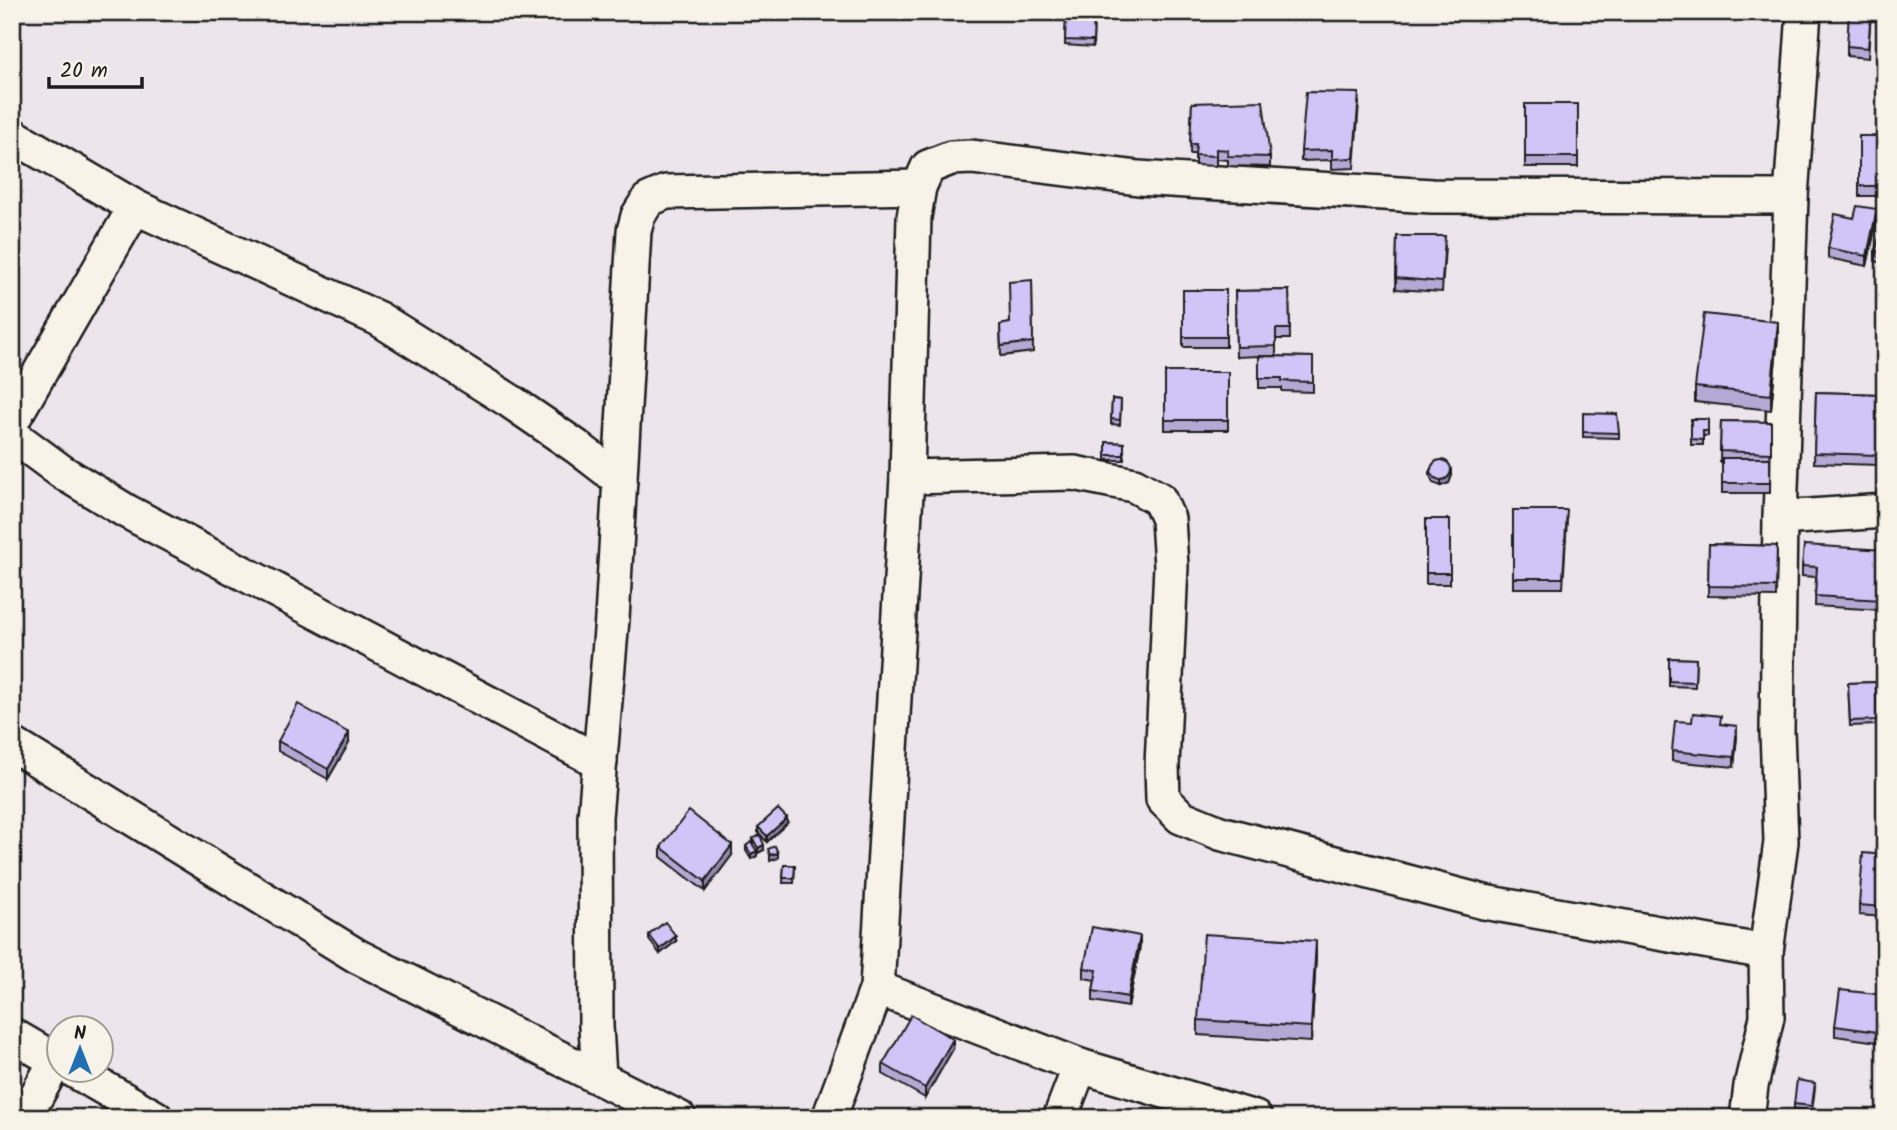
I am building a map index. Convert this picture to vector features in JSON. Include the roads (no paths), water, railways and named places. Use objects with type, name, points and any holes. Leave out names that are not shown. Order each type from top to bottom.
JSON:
[{"type":"street","points":[[1747,1118],[1751,1086],[1767,1017],[1766,952],[1781,842],[1777,731],[1780,518],[1791,197],[1804,12]]},
{"type":"street","points":[[12,135],[135,207],[379,319],[510,401],[620,480]]},
{"type":"street","points":[[829,1118],[877,988],[907,477],[914,218],[919,187],[928,167],[951,158],[972,157],[1138,178],[1432,196],[1791,197]]},
{"type":"street","points":[[600,1077],[596,986],[595,817],[612,619],[634,231],[638,216],[648,201],[666,192],[684,190],[919,187]]},
{"type":"street","points":[[12,421],[135,207]]},
{"type":"street","points":[[12,435],[62,472],[126,511],[600,762]]},
{"type":"street","points":[[907,477],[1074,473],[1134,485],[1159,499],[1168,519],[1171,566],[1162,766],[1163,799],[1181,817],[1220,833],[1484,902],[1766,952]]},
{"type":"street","points":[[1780,518],[1885,511]]},
{"type":"street","points":[[12,744],[357,956],[680,1118]]},
{"type":"street","points":[[877,988],[1080,1066],[1255,1118]]},
{"type":"street","points":[[12,1035],[46,1055]]},
{"type":"street","points":[[1060,1118],[1080,1066]]},
{"type":"street","points":[[24,1118],[49,1084]]},
{"type":"street","points":[[96,1084],[156,1118]]}]
